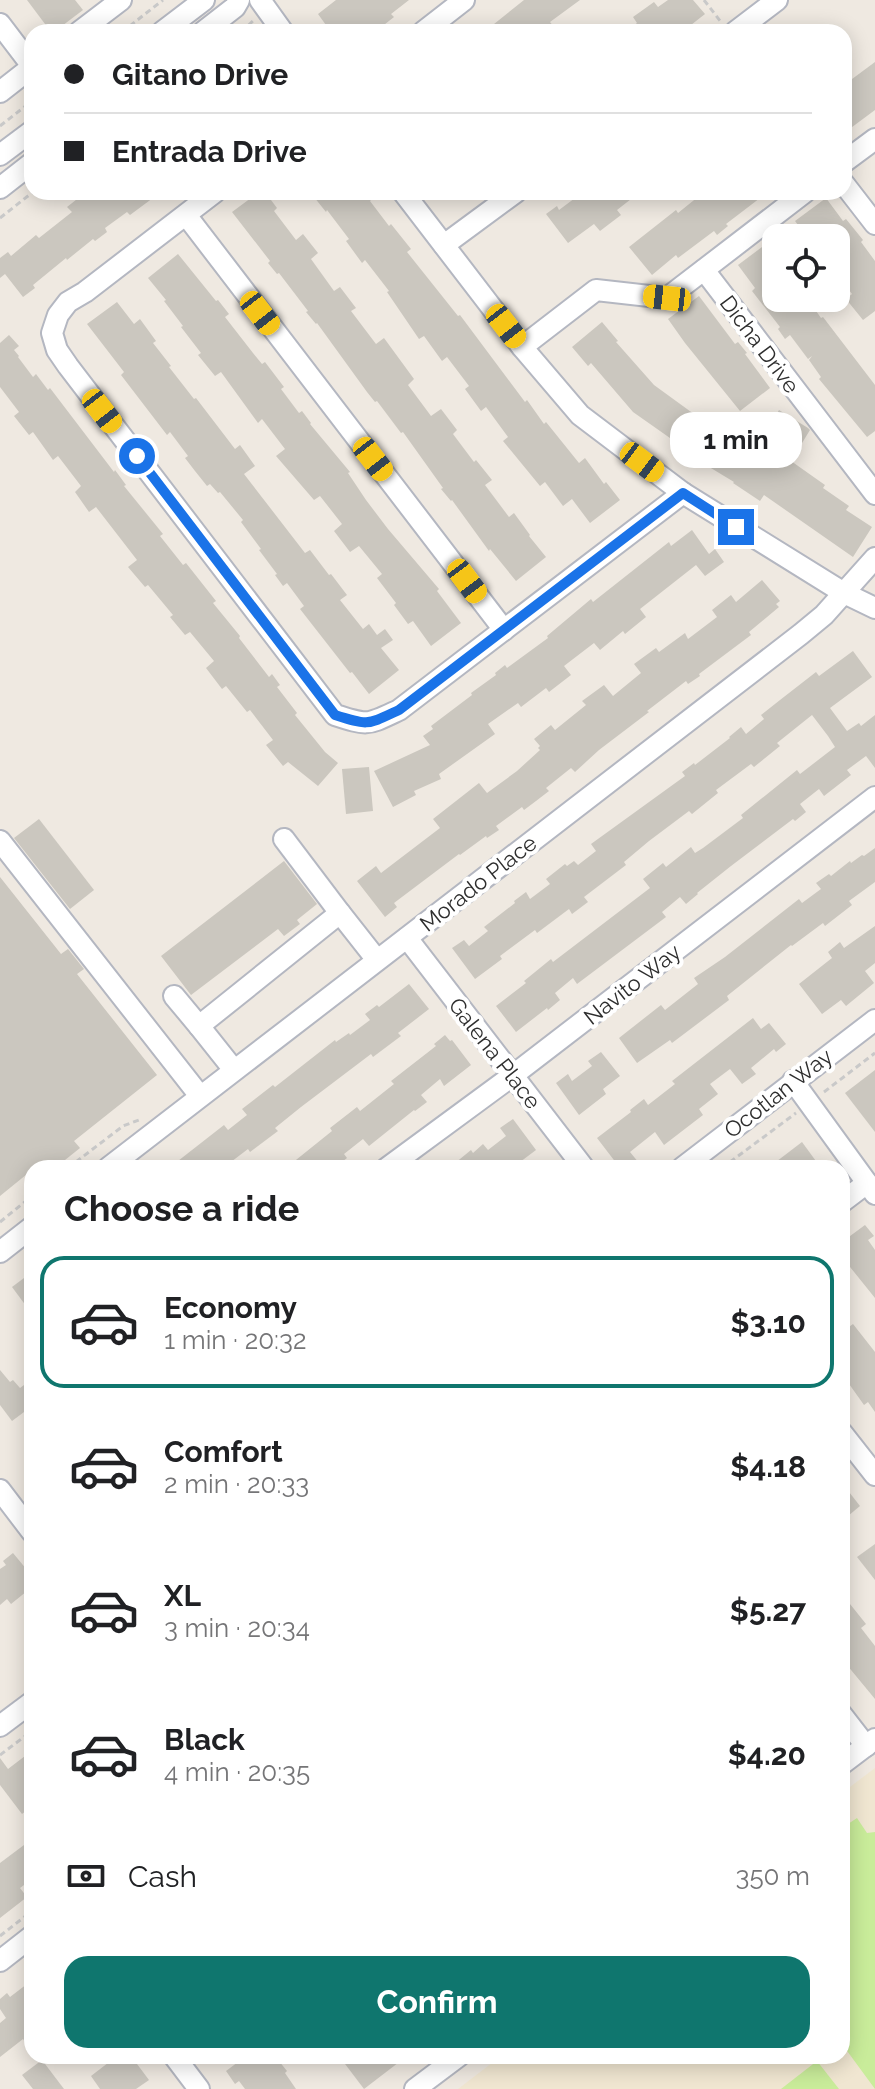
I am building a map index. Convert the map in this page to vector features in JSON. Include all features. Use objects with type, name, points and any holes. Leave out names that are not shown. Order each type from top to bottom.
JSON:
[{"type":"street","points":[[89,24],[120,0]]},
{"type":"street","points":[[172,24],[204,0]]},
{"type":"street","points":[[213,24],[239,0]]},
{"type":"street","points":[[260,0],[277,24]]},
{"type":"street","points":[[433,24],[464,0]]},
{"type":"street","points":[[746,24],[777,0]]},
{"type":"street","points":[[0,24],[24,56]]},
{"type":"street","points":[[0,92],[24,73]]},
{"type":"street","points":[[0,155],[24,137]]},
{"type":"street","points":[[852,156],[875,139]]},
{"type":"street","points":[[0,188],[24,169]]},
{"type":"street","points":[[852,194],[875,224]]},
{"type":"street","points":[[205,200],[68,302],[58,315],[52,333],[57,350],[68,366],[335,715],[362,724],[399,710],[683,493]]},
{"type":"street","points":[[409,200],[522,347],[580,415],[683,493],[844,593],[875,608]]},
{"type":"street","points":[[444,245],[503,200]]},
{"type":"street","points":[[522,347],[596,290],[667,298],[795,200]]},
{"type":"street","points":[[186,215],[504,630]]},
{"type":"street","name":"Dicha Drive","points":[[704,270],[874,490]]},
{"type":"street","points":[[844,593],[875,558]]},
{"type":"street","name":"Morado Place","points":[[118,1160],[801,634],[844,593]]},
{"type":"street","name":"Navito Way","points":[[398,1160],[875,797]]},
{"type":"street","points":[[284,839],[377,960]]},
{"type":"street","points":[[0,841],[200,1096]]},
{"type":"street","points":[[199,1026],[340,913]]},
{"type":"street","name":"Galena Place","points":[[407,938],[578,1160]]},
{"type":"street","points":[[174,996],[234,1070]]},
{"type":"street","name":"Ocotlan Way","points":[[692,1160],[875,1020]]},
{"type":"street","points":[[793,1081],[871,1188],[850,1198]]},
{"type":"street","points":[[0,1252],[24,1233]]},
{"type":"street","points":[[850,1443],[875,1475]]},
{"type":"street","points":[[0,1490],[7,1515],[24,1527]]},
{"type":"street","points":[[0,1726],[24,1708]]},
{"type":"street","points":[[850,1723],[870,1743],[850,1758]]},
{"type":"street","points":[[0,1961],[24,1942]]},
{"type":"street","points":[[180,2064],[199,2089]]},
{"type":"street","points":[[415,2089],[443,2064]]},
{"type":"path","points":[[132,24],[163,0]]},
{"type":"path","points":[[704,0],[722,24]]},
{"type":"path","points":[[0,126],[24,107]]},
{"type":"path","points":[[0,218],[24,199]]},
{"type":"path","points":[[0,1222],[24,1202]]},
{"type":"path","points":[[0,1755],[24,1737]]},
{"type":"path","points":[[0,1936],[24,1917]]},
{"type":"shaded area","points":[[875,1768],[875,2089],[458,2089],[491,2064],[850,2064],[850,1787]]},
{"type":"green space","points":[[857,1818],[867,1833],[875,1832],[875,2089],[850,2055],[850,1823]]},
{"type":"green space","points":[[813,2064],[819,2064],[839,2089],[781,2089]]},
{"type":"building","points":[[27,0],[75,0],[83,10],[65,24],[45,24]]},
{"type":"building","points":[[336,0],[409,0],[391,14],[394,17],[385,24],[325,24],[318,14]]},
{"type":"building","points":[[524,0],[580,0],[550,22],[552,24],[494,24]]},
{"type":"building","points":[[668,0],[693,0],[705,14],[692,24],[636,24],[633,17],[654,2],[658,7]]},
{"type":"building","points":[[875,62],[875,110],[852,127],[852,79]]},
{"type":"building","points":[[76,200],[150,200],[105,228],[107,232],[66,258],[23,297],[5,274],[0,278],[0,258],[8,252],[11,256],[36,235],[39,238],[72,212],[67,207]]},
{"type":"building","points":[[248,200],[271,200],[277,208],[274,211],[296,240],[303,234],[318,253],[311,259],[334,291],[340,287],[356,308],[351,311],[376,344],[384,338],[414,379],[408,385],[431,416],[441,409],[457,430],[453,434],[492,480],[485,485],[509,517],[514,513],[546,557],[516,581],[441,489],[403,432],[367,392],[232,212]]},
{"type":"building","points":[[316,200],[371,200],[389,226],[391,224],[411,249],[407,252],[460,315],[525,402],[527,400],[579,463],[585,458],[620,500],[590,523],[572,499],[563,506],[545,482],[540,486],[503,441],[508,437],[486,407],[481,411],[465,389],[469,386],[447,357],[442,361],[424,336],[419,339],[389,291],[365,260],[362,263],[346,241],[349,239]]},
{"type":"building","points":[[572,200],[630,200],[617,210],[621,215],[600,231],[594,224],[568,243],[546,214],[557,206],[559,210]]},
{"type":"building","points":[[694,200],[758,200],[726,224],[728,226],[717,235],[714,231],[678,258],[676,255],[652,275],[629,247],[676,210],[678,213]]},
{"type":"building","points":[[823,200],[827,200],[843,221],[846,219],[863,240],[861,242],[875,261],[875,311],[863,320],[850,304],[850,224],[797,224],[795,221]]},
{"type":"building","points":[[762,247],[762,304],[752,291],[755,288],[738,265]]},
{"type":"building","points":[[178,254],[229,314],[225,317],[262,364],[265,362],[299,413],[302,411],[350,472],[366,500],[439,589],[437,591],[461,623],[431,646],[413,621],[408,624],[394,605],[396,603],[377,578],[382,574],[359,546],[350,552],[334,531],[342,524],[320,496],[314,500],[276,456],[285,449],[262,419],[258,423],[221,372],[215,376],[198,355],[201,353],[148,278]]},
{"type":"building","points":[[699,296],[735,344],[738,342],[747,353],[770,388],[740,411],[668,319]]},
{"type":"building","points":[[117,302],[134,324],[140,319],[169,367],[235,449],[240,445],[255,466],[244,474],[305,553],[310,550],[331,574],[347,595],[340,600],[363,629],[369,624],[377,635],[385,629],[393,640],[381,648],[399,670],[369,694],[300,609],[304,606],[287,583],[283,586],[275,575],[241,522],[243,520],[220,492],[210,484],[207,486],[195,471],[185,458],[188,456],[170,432],[167,435],[121,375],[124,372],[87,324]]},
{"type":"building","points":[[768,312],[817,312],[823,317],[875,385],[875,431],[867,437],[819,379],[821,377],[809,360],[812,356],[808,359],[790,335],[785,339],[778,329],[780,327]]},
{"type":"building","points":[[602,322],[654,385],[742,446],[745,441],[756,448],[779,410],[808,428],[810,430],[791,461],[849,506],[846,510],[872,527],[853,557],[764,495],[760,501],[696,459],[633,412],[591,363],[588,366],[572,347]]},
{"type":"building","points":[[9,335],[19,346],[14,350],[33,377],[36,374],[48,390],[50,388],[115,470],[163,534],[160,536],[216,601],[213,603],[269,677],[272,674],[280,685],[277,687],[297,713],[295,715],[338,763],[318,786],[288,762],[283,766],[266,745],[273,740],[250,710],[247,712],[226,686],[222,689],[206,668],[214,661],[190,632],[185,635],[148,585],[145,587],[128,567],[137,560],[96,507],[89,512],[75,492],[81,486],[58,456],[53,460],[33,432],[29,435],[14,416],[19,412],[0,387],[0,343]]},
{"type":"building","points":[[692,530],[709,554],[715,549],[724,562],[705,576],[696,565],[640,609],[646,617],[625,634],[623,631],[600,650],[594,643],[564,666],[571,675],[549,692],[546,688],[521,707],[518,703],[488,724],[495,734],[439,774],[441,779],[414,791],[416,795],[393,807],[374,771],[430,745],[423,736],[433,729],[431,726],[495,673],[505,665],[507,668],[548,638],[591,599],[593,602],[669,542],[671,546]]},
{"type":"building","points":[[762,580],[780,601],[776,604],[779,607],[749,632],[751,635],[700,676],[688,684],[686,681],[647,711],[575,772],[571,768],[546,788],[549,791],[496,826],[499,830],[459,854],[394,903],[397,907],[385,917],[357,881],[376,866],[381,873],[440,828],[433,819],[479,783],[487,793],[517,771],[540,750],[534,739],[551,725],[555,730],[586,705],[582,701],[604,685],[613,696],[641,673],[634,664],[656,648],[659,652],[685,633],[688,639],[717,617],[712,610],[731,595],[736,602]]},
{"type":"building","points":[[853,651],[872,677],[830,708],[847,731],[859,723],[861,726],[875,715],[875,768],[866,756],[847,770],[851,775],[824,796],[819,789],[800,804],[806,812],[795,821],[793,819],[731,866],[686,904],[680,897],[662,912],[666,917],[577,984],[573,978],[555,993],[560,1000],[516,1032],[496,1006],[551,959],[553,962],[650,888],[643,879],[663,863],[666,867],[691,847],[695,853],[703,848],[743,818],[741,815],[797,770],[800,774],[835,747],[812,715],[777,743],[780,746],[754,767],[751,764],[716,790],[718,793],[692,814],[689,811],[649,841],[624,862],[626,865],[584,897],[588,902],[572,914],[569,909],[537,933],[535,930],[475,979],[452,948],[464,940],[469,946],[488,931],[484,927],[514,901],[526,892],[530,899],[550,884],[546,879],[565,864],[567,866],[574,861],[578,865],[596,851],[591,844],[685,776],[682,772],[741,727],[746,734],[764,719],[761,715],[816,672],[819,676]]},
{"type":"building","points":[[369,767],[373,811],[346,814],[342,769]]},
{"type":"building","points":[[39,819],[94,890],[70,909],[14,838]]},
{"type":"building","points":[[875,848],[875,882],[849,901],[852,905],[825,926],[823,923],[791,945],[727,996],[729,1000],[672,1043],[670,1040],[637,1063],[619,1038],[661,1005],[665,1010],[698,984],[694,978],[799,899],[802,903],[821,889],[816,883]]},
{"type":"building","points":[[284,861],[317,904],[297,920],[300,924],[284,936],[278,929],[191,995],[161,956]]},
{"type":"building","points":[[0,877],[61,954],[68,949],[84,969],[77,974],[157,1075],[74,1141],[80,1148],[65,1160],[24,1160],[24,1176],[0,1196]]},
{"type":"building","points":[[875,926],[875,963],[865,971],[874,983],[846,1006],[841,1000],[822,1014],[799,984],[832,958],[828,952],[840,942],[844,948]]},
{"type":"building","points":[[409,984],[429,1009],[398,1033],[401,1036],[373,1057],[371,1054],[301,1107],[275,1128],[278,1131],[250,1152],[248,1149],[234,1160],[179,1160],[224,1125],[228,1130],[247,1115],[242,1109],[335,1040],[350,1035],[370,1020],[365,1014],[377,1005],[379,1007]]},
{"type":"building","points":[[753,1018],[761,1029],[769,1023],[786,1044],[776,1052],[774,1049],[751,1068],[756,1074],[742,1084],[730,1069],[710,1084],[718,1094],[699,1109],[703,1115],[664,1145],[655,1132],[630,1152],[637,1160],[614,1160],[597,1138],[644,1099],[648,1105],[675,1084],[672,1081]]},
{"type":"building","points":[[445,1035],[471,1065],[444,1086],[440,1079],[421,1095],[427,1102],[369,1146],[363,1139],[344,1154],[347,1158],[344,1160],[296,1160],[357,1107],[360,1111],[394,1084],[391,1081],[436,1046],[434,1044]]},
{"type":"building","points":[[601,1052],[620,1076],[603,1089],[606,1094],[579,1115],[556,1083],[568,1074],[572,1081],[592,1066],[588,1061]]},
{"type":"building","points":[[875,1070],[875,1132],[845,1093]]},
{"type":"building","points":[[513,1119],[536,1150],[523,1160],[459,1160],[483,1144],[488,1150],[506,1136],[500,1128]]},
{"type":"building","points":[[802,1142],[815,1160],[778,1160]]},
{"type":"building","points":[[865,1225],[874,1236],[868,1240],[875,1250],[875,1298],[850,1267],[850,1236]]},
{"type":"building","points":[[24,1278],[24,1303],[12,1287]]},
{"type":"building","points":[[853,1324],[875,1352],[875,1412],[868,1402],[864,1405],[850,1385],[850,1326]]},
{"type":"building","points":[[0,1370],[10,1382],[13,1380],[20,1388],[24,1385],[24,1412],[12,1421],[0,1405]]},
{"type":"building","points":[[850,1493],[860,1506],[850,1514]]},
{"type":"building","points":[[875,1544],[875,1580],[857,1557]]},
{"type":"building","points":[[13,1553],[24,1566],[24,1593],[11,1604],[7,1599],[0,1605],[0,1569],[6,1565],[3,1561]]},
{"type":"building","points":[[850,1604],[866,1624],[861,1628],[875,1646],[875,1699],[850,1669]]},
{"type":"building","points":[[24,1757],[22,1814],[0,1785],[0,1758],[8,1769]]},
{"type":"building","points":[[24,1845],[24,1885],[20,1888],[24,1899],[0,1918],[0,1863]]},
{"type":"building","points":[[24,1986],[24,2040],[0,2057],[0,2023],[6,2018],[0,2009],[0,1999],[7,1993],[10,1997]]},
{"type":"building","points":[[37,2064],[45,2064],[64,2089],[33,2089],[22,2075]]},
{"type":"building","points":[[107,2064],[137,2064],[149,2080],[136,2089],[100,2089],[91,2076]]},
{"type":"building","points":[[235,2064],[281,2064],[296,2089],[245,2089],[239,2081],[235,2084],[226,2071]]},
{"type":"building","points":[[345,2064],[397,2064],[364,2089]]},
{"type":"route","points":[[137,456],[335,715],[362,724],[399,710],[683,493],[736,527]]}]
